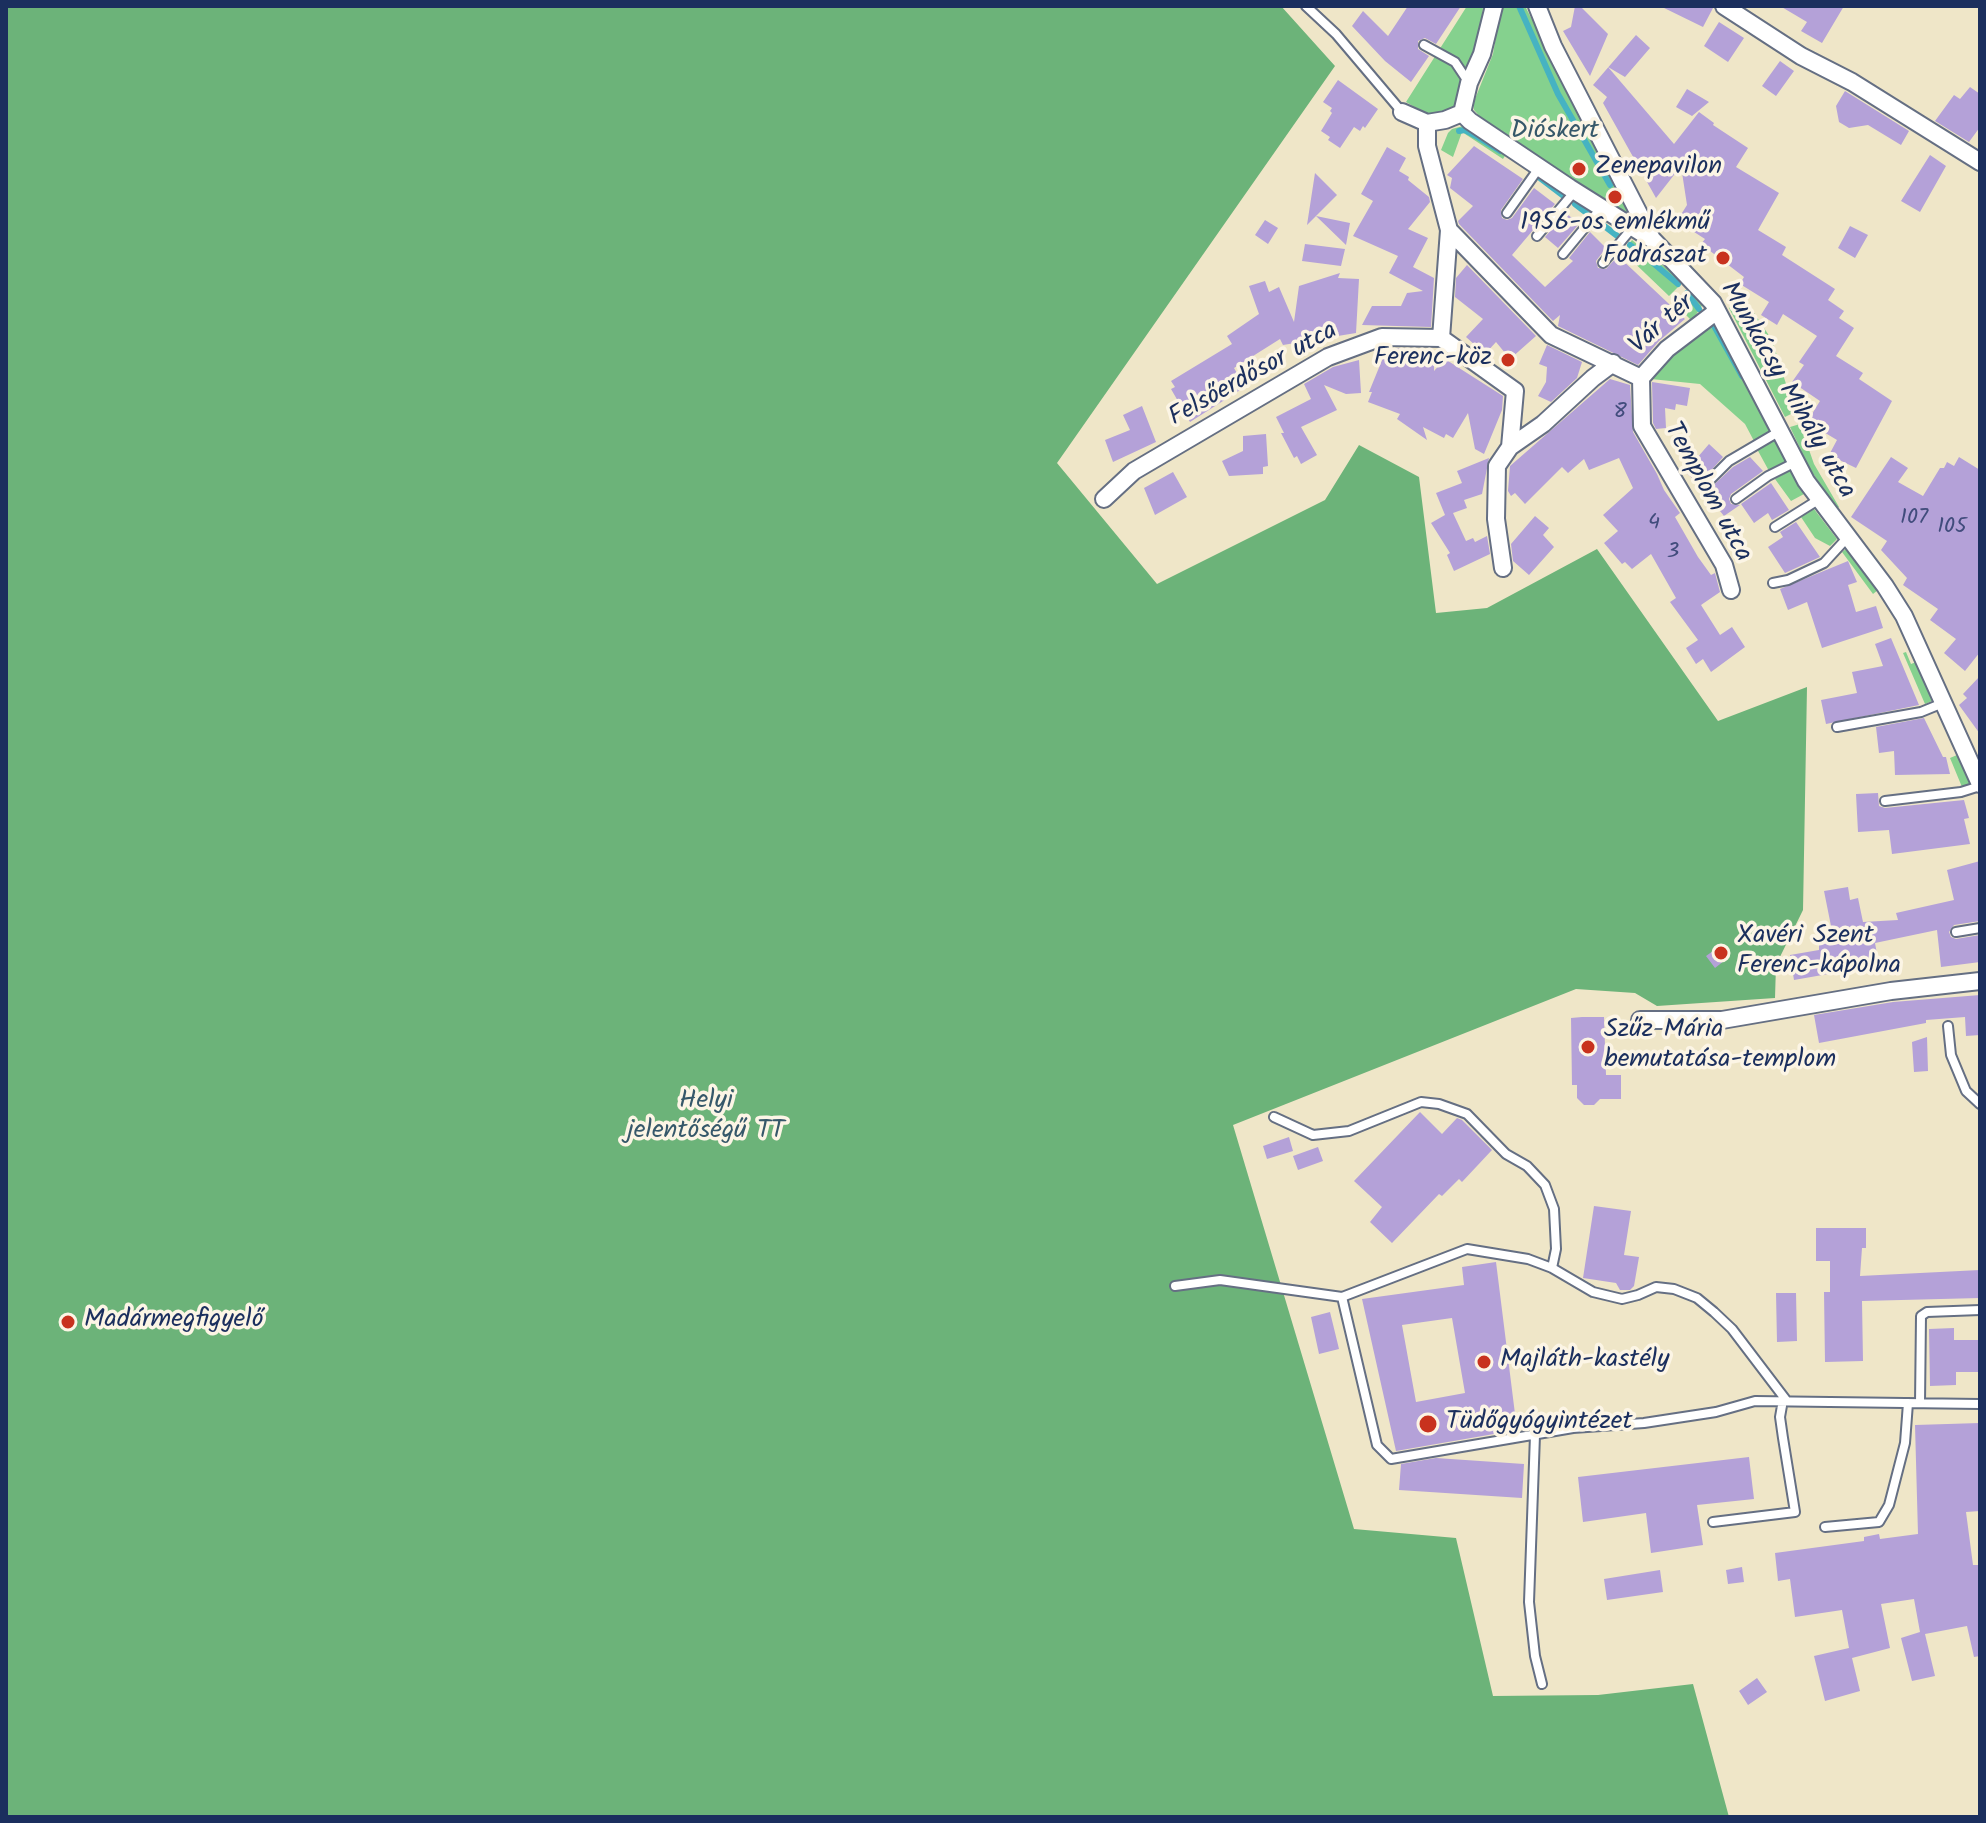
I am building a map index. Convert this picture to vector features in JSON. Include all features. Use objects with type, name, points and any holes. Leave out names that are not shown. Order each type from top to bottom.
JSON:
[{"type":"street","points":[[1402,112],[1427,123],[1462,113],[1494,6]]},
{"type":"street","name":"Munkácsy Mihály utca","points":[[1537,6],[1553,46],[1653,240]]},
{"type":"street","points":[[1724,6],[1801,56],[1852,82],[1980,162]]},
{"type":"street","name":"Munkácsy Mihály utca","points":[[1462,113],[1540,168],[1653,240],[1705,293],[1818,500],[1885,586],[1904,616],[1980,785]]},
{"type":"street","points":[[1427,123],[1427,146],[1449,230],[1441,338],[1515,391],[1510,447]]},
{"type":"street","points":[[1449,230],[1551,335],[1641,378]]},
{"type":"street","name":"Vár tér","points":[[1641,378],[1667,349],[1717,311]]},
{"type":"street","name":"Felsőerdősor utca","points":[[1104,499],[1134,471],[1328,357],[1382,337],[1441,338]]},
{"type":"street","points":[[1503,568],[1496,519],[1497,466],[1510,447],[1543,424],[1613,363]]},
{"type":"street","name":"Templom utca","points":[[1641,378],[1642,426],[1724,565],[1731,590]]},
{"type":"street","points":[[1640,1020],[1722,1020],[1891,991],[1980,981]]},
{"type":"lane","points":[[1306,6],[1336,34],[1402,112]]},
{"type":"lane","points":[[1424,45],[1455,62],[1469,83]]},
{"type":"lane","points":[[1507,213],[1540,168]]},
{"type":"lane","points":[[1537,236],[1575,191]]},
{"type":"lane","points":[[1563,254],[1601,208]]},
{"type":"lane","points":[[1603,263],[1633,227]]},
{"type":"lane","points":[[1706,484],[1729,461],[1781,431]]},
{"type":"lane","points":[[1736,499],[1796,461]]},
{"type":"lane","points":[[1775,527],[1818,500]]},
{"type":"lane","points":[[1773,583],[1788,580],[1824,563],[1847,538]]},
{"type":"lane","points":[[1837,727],[1921,712],[1943,703]]},
{"type":"lane","points":[[1885,801],[1961,792],[1980,785]]},
{"type":"lane","points":[[1956,932],[1980,928]]},
{"type":"lane","points":[[1948,1026],[1951,1055],[1966,1091],[1980,1104]]},
{"type":"lane","points":[[1274,1117],[1313,1135],[1349,1131],[1421,1102],[1439,1104],[1467,1114],[1506,1154],[1527,1166],[1545,1185],[1554,1209],[1556,1249],[1552,1268]]},
{"type":"lane","points":[[1175,1286],[1220,1280],[1342,1297],[1467,1249],[1528,1259],[1552,1268],[1593,1292],[1622,1299],[1656,1287],[1674,1289],[1697,1298],[1732,1329],[1784,1400],[1780,1417],[1795,1512],[1713,1522]]},
{"type":"lane","points":[[1342,1297],[1377,1445],[1391,1459],[1573,1428],[1644,1423],[1716,1412],[1755,1401],[1980,1404]]},
{"type":"lane","points":[[1920,1403],[1921,1316],[1927,1312],[1980,1310]]},
{"type":"lane","points":[[1825,1527],[1879,1522],[1889,1505],[1905,1443],[1908,1403]]},
{"type":"lane","points":[[1535,1435],[1529,1602],[1535,1656],[1542,1684]]},
{"type":"green space","name":"Helyi jelentőségű TT","points":[[6,6],[1281,6],[1335,66],[1057,463],[1157,584],[1325,500],[1359,445],[1419,477],[1436,613],[1487,608],[1597,549],[1718,721],[1807,687],[1803,910],[1776,965],[1775,998],[1657,1006],[1635,993],[1576,989],[1233,1125],[1354,1529],[1456,1538],[1493,1696],[1598,1695],[1693,1684],[1729,1817],[6,1817]]},
{"type":"green space","points":[[1467,6],[1483,6],[1481,42],[1457,103],[1449,111],[1437,115],[1425,113],[1406,102]]},
{"type":"green space","name":"Dióskert","points":[[1501,6],[1525,6],[1635,221],[1490,128],[1474,110],[1473,104],[1493,54]]},
{"type":"green space","points":[[1463,126],[1508,151],[1503,159],[1462,132],[1453,157],[1441,150],[1448,133]]},
{"type":"green space","points":[[1632,240],[1683,282],[1669,296],[1623,252]]},
{"type":"green space","points":[[1692,290],[1703,304],[1692,321],[1673,302]]},
{"type":"green space","points":[[1742,295],[1772,340],[1795,412],[1785,417],[1729,308]]},
{"type":"green space","points":[[1717,326],[1771,430],[1754,441],[1745,424],[1700,384],[1641,378],[1703,327]]},
{"type":"green space","points":[[1800,424],[1814,464],[1839,507],[1836,510],[1809,467],[1790,427]]},
{"type":"green space","points":[[1776,439],[1788,462],[1769,471],[1757,449]]},
{"type":"green space","points":[[1791,470],[1804,494],[1791,501],[1775,479]]},
{"type":"green space","points":[[1814,509],[1837,539],[1830,546],[1815,538],[1801,517]]},
{"type":"green space","points":[[1846,549],[1878,590],[1873,594],[1842,552]]},
{"type":"green space","points":[[1906,652],[1911,664],[1916,662],[1932,701],[1925,704],[1903,653]]},
{"type":"green space","points":[[1957,755],[1970,784],[1962,787],[1950,758]]},
{"type":"building","points":[[1408,6],[1461,6],[1436,44],[1425,38],[1418,41],[1418,49],[1429,56],[1411,82],[1385,61],[1352,26],[1363,11],[1388,36]]},
{"type":"building","points":[[1575,6],[1580,6],[1608,34],[1590,76],[1563,31],[1571,27]]},
{"type":"building","points":[[1660,6],[1713,6],[1713,8],[1703,27]]},
{"type":"building","points":[[1780,6],[1844,6],[1822,43],[1801,31],[1807,22]]},
{"type":"building","points":[[1719,22],[1744,38],[1728,62],[1704,46]]},
{"type":"building","points":[[1636,35],[1650,48],[1625,77],[1608,67]]},
{"type":"building","points":[[1780,61],[1794,71],[1776,96],[1762,86]]},
{"type":"building","points":[[1608,67],[1674,144],[1699,112],[1748,148],[1736,167],[1779,193],[1758,230],[1786,247],[1782,255],[1835,289],[1828,300],[1844,311],[1839,318],[1854,328],[1836,356],[1863,373],[1859,379],[1892,401],[1856,468],[1829,455],[1837,440],[1807,422],[1820,401],[1792,382],[1804,365],[1799,362],[1817,336],[1783,314],[1777,325],[1761,315],[1769,302],[1740,284],[1744,277],[1701,244],[1705,239],[1677,221],[1687,205],[1681,166],[1656,198],[1603,103],[1607,97],[1593,85]]},
{"type":"building","points":[[1338,80],[1378,109],[1365,128],[1363,126],[1360,131],[1354,127],[1340,148],[1321,131],[1332,113],[1332,108],[1323,102]]},
{"type":"building","points":[[1970,87],[1980,94],[1980,127],[1969,142],[1935,121],[1954,95],[1960,99]]},
{"type":"building","points":[[1687,89],[1709,102],[1692,116],[1676,107]]},
{"type":"building","points":[[1845,91],[1909,131],[1901,145],[1868,125],[1849,128],[1839,122],[1836,106]]},
{"type":"building","points":[[1474,146],[1523,179],[1501,210],[1502,218],[1512,218],[1534,188],[1555,204],[1512,255],[1545,287],[1573,261],[1569,258],[1590,232],[1606,248],[1596,261],[1598,268],[1606,269],[1618,256],[1685,319],[1659,341],[1638,365],[1558,326],[1560,315],[1553,321],[1459,224],[1458,221],[1473,206],[1450,188],[1452,178],[1447,175]]},
{"type":"building","points":[[1387,147],[1406,158],[1399,171],[1429,197],[1430,202],[1408,229],[1428,238],[1413,267],[1434,278],[1431,327],[1362,325],[1372,306],[1401,306],[1407,293],[1423,291],[1389,273],[1398,256],[1353,236],[1373,201],[1361,194]]},
{"type":"building","points":[[1930,155],[1946,166],[1920,212],[1901,201]]},
{"type":"building","name":"Zenepavilon","points":[[1577,160],[1586,163],[1588,172],[1581,178],[1572,175],[1570,166]]},
{"type":"building","points":[[1315,173],[1337,195],[1307,225]]},
{"type":"building","points":[[1566,213],[1579,224],[1558,248],[1545,237]]},
{"type":"building","points":[[1316,216],[1350,223],[1346,245]]},
{"type":"building","points":[[1265,220],[1278,228],[1268,244],[1255,235]]},
{"type":"building","points":[[1850,226],[1868,235],[1855,258],[1838,248]]},
{"type":"building","points":[[1305,244],[1345,249],[1341,266],[1302,261]]},
{"type":"building","points":[[1467,265],[1536,336],[1510,359],[1496,342],[1485,354],[1466,337],[1483,319],[1455,297],[1456,278]]},
{"type":"building","points":[[1340,273],[1338,278],[1359,279],[1356,333],[1283,345],[1280,339],[1234,368],[1245,387],[1190,422],[1171,389],[1175,387],[1171,381],[1232,344],[1227,336],[1259,314],[1249,286],[1265,281],[1269,292],[1279,287],[1294,322],[1299,286]]},
{"type":"building","points":[[1547,345],[1582,362],[1577,378],[1551,402],[1538,396],[1546,382],[1547,367],[1539,364]]},
{"type":"building","points":[[1387,348],[1416,349],[1434,359],[1434,371],[1445,359],[1503,396],[1502,410],[1484,454],[1475,449],[1468,413],[1453,438],[1446,434],[1444,438],[1423,427],[1427,440],[1397,419],[1400,414],[1368,402]]},
{"type":"building","points":[[1359,360],[1361,393],[1346,394],[1324,385],[1337,410],[1301,427],[1317,455],[1301,464],[1297,456],[1294,458],[1276,417],[1311,399],[1304,384],[1333,367]]},
{"type":"building","points":[[1610,379],[1630,385],[1633,432],[1680,513],[1675,517],[1698,557],[1711,575],[1715,573],[1720,592],[1701,605],[1720,635],[1732,627],[1745,647],[1711,672],[1703,659],[1696,664],[1686,648],[1698,640],[1670,602],[1676,598],[1651,554],[1632,569],[1625,562],[1622,564],[1604,543],[1618,531],[1603,515],[1633,488],[1619,458],[1589,470],[1584,459],[1568,473],[1562,467],[1525,504],[1515,493],[1511,496],[1508,491],[1510,466]]},
{"type":"building","points":[[1652,382],[1690,388],[1687,406],[1676,404],[1675,410],[1665,408],[1666,428],[1656,429],[1653,423]]},
{"type":"building","points":[[1142,406],[1156,442],[1113,462],[1105,440],[1130,430],[1123,415]]},
{"type":"building","points":[[1266,434],[1268,466],[1263,467],[1263,474],[1229,476],[1222,461],[1243,451],[1243,436]]},
{"type":"building","points":[[1709,444],[1723,457],[1699,484],[1685,472]]},
{"type":"building","points":[[1750,457],[1763,471],[1731,494],[1731,504],[1740,505],[1724,516],[1707,491],[1733,467]]},
{"type":"building","points":[[1891,457],[1908,468],[1898,482],[1923,496],[1947,462],[1954,466],[1959,457],[1980,470],[1980,652],[1965,671],[1944,653],[1956,639],[1930,620],[1938,609],[1903,585],[1907,578],[1881,550],[1887,541],[1851,517]]},
{"type":"building","points":[[1489,458],[1482,494],[1464,500],[1467,508],[1453,513],[1466,541],[1473,538],[1475,542],[1487,536],[1490,554],[1454,571],[1447,555],[1450,553],[1431,523],[1445,515],[1436,493],[1462,483],[1457,471]]},
{"type":"building","points":[[1173,472],[1187,497],[1155,515],[1144,488]]},
{"type":"building","points":[[1771,483],[1789,510],[1772,520],[1768,513],[1754,523],[1741,504]]},
{"type":"building","points":[[1535,516],[1549,528],[1543,535],[1554,547],[1529,575],[1513,561],[1511,544]]},
{"type":"building","points":[[1796,522],[1820,557],[1785,573],[1768,547],[1783,537],[1780,532]]},
{"type":"building","points":[[1848,561],[1857,582],[1848,585],[1856,612],[1876,606],[1883,628],[1822,648],[1807,602],[1788,610],[1780,589]]},
{"type":"building","points":[[1891,638],[1919,705],[1826,724],[1821,700],[1857,693],[1852,672],[1883,666],[1875,644]]},
{"type":"building","points":[[1980,676],[1980,734],[1959,705],[1967,698],[1963,694]]},
{"type":"building","points":[[1924,718],[1943,757],[1946,757],[1950,774],[1895,775],[1894,751],[1879,753],[1876,727]]},
{"type":"building","points":[[1878,793],[1879,806],[1885,808],[1964,800],[1969,818],[1964,819],[1970,844],[1892,854],[1889,830],[1858,832],[1856,794]]},
{"type":"building","points":[[1980,861],[1980,921],[1954,925],[1949,932],[1956,939],[1980,935],[1980,962],[1941,967],[1937,930],[1875,943],[1879,965],[1794,980],[1790,955],[1819,950],[1819,932],[1832,931],[1824,891],[1848,887],[1850,900],[1858,898],[1863,922],[1898,920],[1896,913],[1954,900],[1947,870]]},
{"type":"building","name":"Xavéri Szent Ferenc-kápolna","points":[[1720,946],[1729,957],[1715,968],[1706,956]]},
{"type":"building","points":[[1980,995],[1980,1035],[1966,1036],[1965,1017],[1926,1020],[1926,1023],[1819,1043],[1814,1015],[1893,1002]]},
{"type":"building","name":"Szűz Mária bemutatása-templom","points":[[1604,1017],[1606,1075],[1621,1075],[1621,1099],[1600,1099],[1594,1105],[1584,1105],[1577,1098],[1577,1085],[1572,1085],[1571,1018]]},
{"type":"building","points":[[1927,1037],[1928,1071],[1914,1072],[1912,1042]]},
{"type":"building","points":[[1420,1112],[1442,1134],[1457,1118],[1462,1120],[1492,1150],[1462,1182],[1459,1179],[1442,1196],[1439,1194],[1392,1243],[1370,1222],[1382,1207],[1354,1181]]},
{"type":"building","points":[[1289,1137],[1293,1151],[1267,1159],[1263,1146]]},
{"type":"building","points":[[1318,1147],[1323,1161],[1298,1170],[1293,1156]]},
{"type":"building","points":[[1594,1206],[1631,1211],[1624,1255],[1639,1257],[1634,1286],[1630,1290],[1620,1290],[1616,1283],[1583,1278]]},
{"type":"building","points":[[1816,1228],[1866,1228],[1866,1248],[1862,1248],[1860,1276],[1980,1270],[1980,1298],[1862,1301],[1863,1361],[1825,1362],[1824,1292],[1830,1292],[1830,1261],[1816,1261]]},
{"type":"building","name":"Majláth-kastély","points":[[1496,1262],[1517,1430],[1396,1451],[1362,1299],[1464,1285],[1462,1267]],"holes":[[[1452,1318],[1465,1393],[1416,1402],[1402,1325]]]},
{"type":"building","points":[[1776,1293],[1796,1293],[1797,1341],[1777,1342]]},
{"type":"building","points":[[1330,1312],[1339,1349],[1319,1354],[1311,1317]]},
{"type":"building","points":[[1954,1328],[1954,1340],[1980,1340],[1980,1372],[1956,1372],[1956,1385],[1930,1386],[1929,1329]]},
{"type":"building","points":[[1980,1423],[1980,1511],[1966,1512],[1973,1565],[1980,1565],[1980,1656],[1974,1657],[1967,1626],[1925,1634],[1935,1676],[1912,1681],[1901,1638],[1920,1632],[1914,1599],[1881,1604],[1890,1648],[1852,1658],[1860,1691],[1825,1701],[1814,1656],[1849,1648],[1842,1610],[1795,1617],[1790,1579],[1778,1581],[1775,1553],[1864,1541],[1864,1537],[1879,1534],[1880,1539],[1918,1534],[1915,1425]]},
{"type":"building","points":[[1749,1457],[1754,1499],[1697,1505],[1703,1545],[1651,1553],[1646,1513],[1583,1522],[1578,1477]]},
{"type":"building","points":[[1436,1458],[1524,1464],[1522,1498],[1399,1490],[1401,1464]]},
{"type":"building","points":[[1742,1567],[1744,1582],[1728,1584],[1726,1570]]},
{"type":"building","points":[[1660,1570],[1663,1592],[1607,1600],[1604,1579]]},
{"type":"building","points":[[1757,1678],[1767,1692],[1748,1705],[1739,1691]]},
{"type":"waterway","points":[[1519,6],[1558,94],[1610,185]]},
{"type":"waterway","points":[[1459,131],[1465,130],[1500,151]]},
{"type":"waterway","points":[[1540,178],[1565,197]]},
{"type":"waterway","points":[[1575,204],[1588,214]]},
{"type":"waterway","points":[[1603,225],[1620,238]]},
{"type":"waterway","points":[[1630,245],[1644,255]]},
{"type":"waterway","points":[[1653,263],[1678,284]]},
{"type":"waterway","points":[[1687,293],[1699,309]]},
{"type":"waterway","points":[[1713,324],[1742,376]]},
{"type":"place","name":"Zenepavilon","points":[[1579,169]]},
{"type":"place","name":"1956-os emlékmű","points":[[1615,197]]},
{"type":"place","name":"Fodrászat","points":[[1723,258]]},
{"type":"place","name":"Ferenc-köz","points":[[1508,360]]},
{"type":"place","name":"Xavéri Szent Ferenc-kápolna","points":[[1721,953]]},
{"type":"place","name":"Szűz Mária bemutatása-templom","points":[[1588,1047]]},
{"type":"place","name":"Madármegfigyelő","points":[[68,1322]]},
{"type":"place","name":"Majláth-kastély","points":[[1484,1362]]},
{"type":"place","name":"Tüdőgyógyintézet","points":[[1428,1424]]}]
